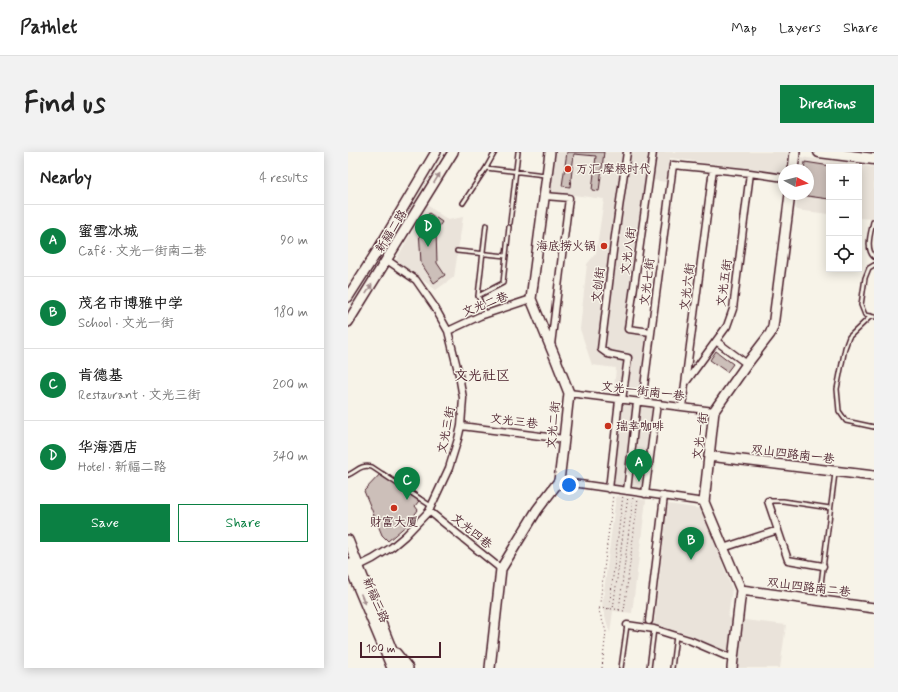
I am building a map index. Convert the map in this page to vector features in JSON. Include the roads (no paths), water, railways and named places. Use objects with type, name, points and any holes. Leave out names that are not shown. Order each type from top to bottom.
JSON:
[{"type":"main road","points":[[819,152],[874,159]]},
{"type":"street","name":"新福二路","points":[[348,296],[378,250],[436,152]]},
{"type":"street","name":"新福二路","points":[[348,322],[453,152]]},
{"type":"street","name":"文光二街","points":[[550,152],[531,299],[569,393],[559,481]]},
{"type":"street","name":"文创街","points":[[621,400],[628,358],[608,354],[601,349],[627,152]]},
{"type":"street","name":"文光八街","points":[[652,332],[628,329],[653,152]]},
{"type":"street","points":[[794,164],[795,152]]},
{"type":"street","name":"文光七街","points":[[633,492],[640,402],[652,332],[673,164],[713,169]]},
{"type":"street","points":[[713,169],[750,172],[778,177]]},
{"type":"street","name":"文光六街","points":[[682,407],[713,169]]},
{"type":"street","name":"文光五街","points":[[686,383],[727,326],[733,309],[750,172]]},
{"type":"street","points":[[545,196],[569,198],[550,346]]},
{"type":"street","name":"文光一街","points":[[732,664],[741,590],[704,502],[714,411],[770,334],[773,327],[789,200]]},
{"type":"street","name":"文光三街","points":[[359,566],[392,547],[405,536],[430,508],[449,468],[461,426],[463,398],[448,331],[434,306],[416,280],[387,260]]},
{"type":"street","name":"文光二巷","points":[[448,331],[486,314],[531,299]]},
{"type":"street","points":[[716,341],[747,364]]},
{"type":"street","name":"文光一街南一巷","points":[[569,393],[714,411]]},
{"type":"street","points":[[611,491],[621,400]]},
{"type":"street","points":[[633,492],[657,404]]},
{"type":"street","name":"文光三巷","points":[[461,426],[564,439]]},
{"type":"street","name":"双山四路南一巷","points":[[709,456],[874,476]]},
{"type":"street","points":[[490,668],[502,569],[537,510],[559,481],[611,491],[633,492],[704,502]]},
{"type":"street","points":[[649,621],[664,496]]},
{"type":"street","points":[[768,501],[788,560],[823,566]]},
{"type":"street","name":"文光四巷","points":[[430,508],[502,569]]},
{"type":"street","points":[[723,548],[778,530]]},
{"type":"street","points":[[348,540],[399,668]]},
{"type":"street","name":"新福三路","points":[[348,563],[392,668]]},
{"type":"street","name":"双山四路南二巷","points":[[741,590],[874,608]]},
{"type":"street","points":[[627,625],[654,629],[689,640],[732,664]]},
{"type":"street","points":[[389,645],[408,668]]},
{"type":"lane","points":[[463,203],[486,168],[494,152]]},
{"type":"lane","points":[[478,296],[503,283],[518,152]]},
{"type":"lane","points":[[486,168],[547,175]]},
{"type":"lane","points":[[873,222],[869,248],[872,256],[874,257]]},
{"type":"lane","points":[[486,225],[478,296],[486,314]]},
{"type":"lane","points":[[457,250],[506,256]]},
{"type":"lane","points":[[873,316],[865,315],[861,305],[865,278],[869,268],[874,265]]},
{"type":"lane","points":[[873,316],[849,337],[845,348],[837,389],[838,410],[846,421],[874,427]]},
{"type":"lane","points":[[348,475],[359,468],[367,466],[372,468],[430,508]]},
{"type":"lane","points":[[818,601],[835,471]]},
{"type":"lane","points":[[768,501],[783,501],[830,508]]},
{"type":"lane","points":[[621,668],[627,625]]},
{"type":"lane","points":[[649,668],[654,629]]},
{"type":"lane","points":[[672,668],[676,636]]},
{"type":"place","name":"万汇·摩根时代","points":[[568,169]]},
{"type":"place","name":"海底捞火锅","points":[[604,246]]},
{"type":"place","name":"华海酒店","points":[[428,247]]},
{"type":"place","name":"瑞幸咖啡","points":[[608,426]]},
{"type":"place","name":"蜜雪冰城","points":[[639,482]]},
{"type":"place","name":"肯德基","points":[[407,500]]},
{"type":"place","name":"财富大厦","points":[[394,508]]},
{"type":"place","name":"茂名市博雅中学","points":[[691,560]]},
{"type":"district","name":"文光社区","points":[[482,375]]}]
